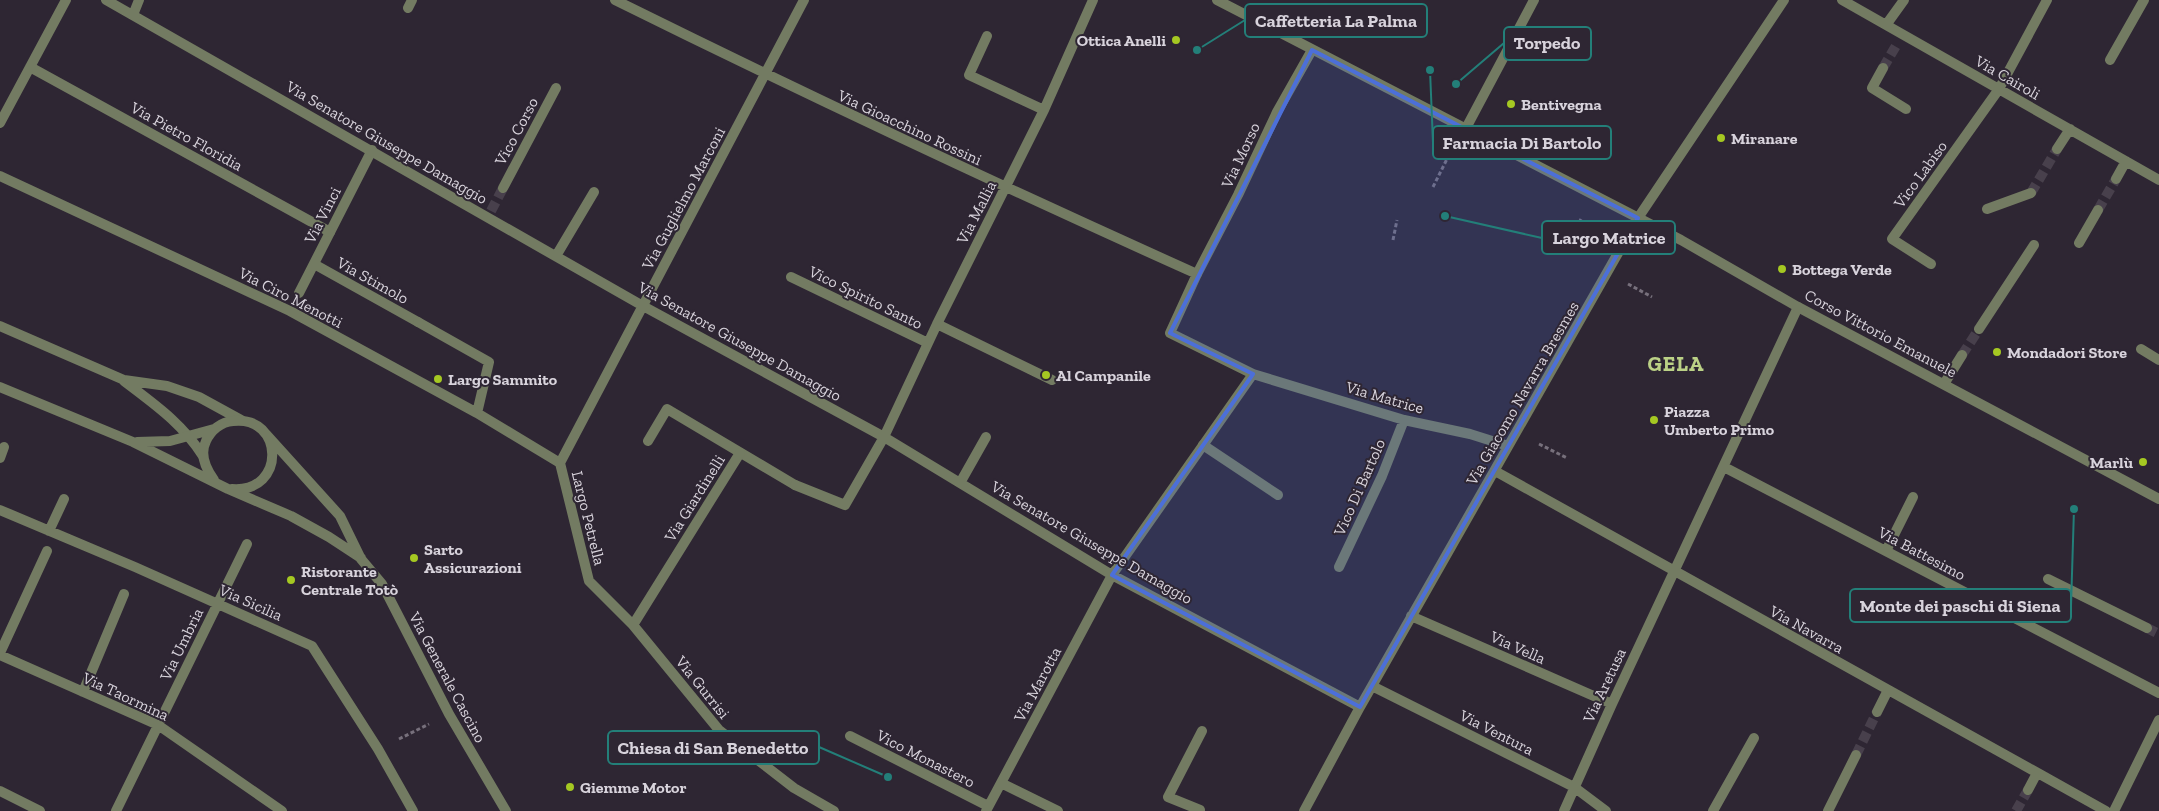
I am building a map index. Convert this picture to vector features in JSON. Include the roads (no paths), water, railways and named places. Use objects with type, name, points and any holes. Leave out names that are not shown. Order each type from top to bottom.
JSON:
[{"type":"street","points":[[0,123],[66,0]]},
{"type":"street","name":"Via Senatore Giuseppe Damaggio","points":[[106,0],[489,214],[556,256],[643,306],[884,437],[1112,575],[1360,707]]},
{"type":"street","points":[[133,15],[139,0]]},
{"type":"street","name":"Via Gioacchino Rossini","points":[[614,0],[766,75],[1005,188],[1197,274]]},
{"type":"street","name":"Via Guglielmo Marconi","points":[[560,463],[804,0]]},
{"type":"street","name":"Via Mallia","points":[[884,437],[937,324],[1044,110],[1093,0]]},
{"type":"street","name":"Corso Vittorio Emanuele","points":[[1217,0],[1638,218],[1798,306],[2159,499]]},
{"type":"street","points":[[1465,130],[1534,0]]},
{"type":"street","name":"Via Giacomo Navarra Bresmes","points":[[1304,811],[1411,616],[1638,218],[1784,0]]},
{"type":"street","name":"Via Cairoli","points":[[1842,0],[2159,180]]},
{"type":"street","points":[[1886,25],[1904,0]]},
{"type":"street","points":[[1999,89],[2047,0]]},
{"type":"street","points":[[2110,60],[2144,0]]},
{"type":"street","points":[[987,36],[969,75],[1044,110]]},
{"type":"street","name":"Via Morso","points":[[1197,274],[1238,195],[1277,112],[1312,50]]},
{"type":"street","name":"Via Pietro Floridia","points":[[30,67],[330,232]]},
{"type":"street","points":[[1883,68],[1872,88],[1906,109]]},
{"type":"street","name":"Vico Corso","points":[[503,188],[556,88]]},
{"type":"street","name":"Vico Labiso","points":[[1930,264],[1892,239],[1999,89]]},
{"type":"street","points":[[2057,149],[2070,129]]},
{"type":"street","name":"Via Vinci","points":[[299,293],[372,150]]},
{"type":"street","points":[[2116,179],[2126,161]]},
{"type":"street","name":"Via Ciro Menotti","points":[[0,176],[290,311],[477,413],[560,463]]},
{"type":"street","points":[[556,256],[594,192]]},
{"type":"street","points":[[1988,209],[2031,193]]},
{"type":"street","points":[[2079,243],[2098,210]]},
{"type":"street","points":[[1979,329],[2034,245]]},
{"type":"street","name":"Via Stimolo","points":[[314,264],[489,362],[477,413]]},
{"type":"street","name":"Via Matrice","points":[[1197,274],[1170,333],[1253,374],[1404,420],[1470,434],[1508,446]]},
{"type":"street","name":"Vico Spirito Santo","points":[[791,277],[928,343]]},
{"type":"street","points":[[1673,572],[1724,467],[1798,306]]},
{"type":"street","points":[[937,324],[1052,380]]},
{"type":"street","points":[[0,326],[124,380],[177,422],[190,436],[203,456],[206,470],[215,481]]},
{"type":"street","points":[[2141,349],[2159,360]]},
{"type":"street","points":[[1944,384],[1962,355]]},
{"type":"street","points":[[1112,575],[1253,374]]},
{"type":"street","points":[[124,380],[167,386],[199,396],[241,420],[255,424],[340,516],[361,558]]},
{"type":"street","points":[[0,386],[133,442],[228,489],[291,516],[329,537],[361,558]]},
{"type":"street","points":[[648,441],[667,409],[740,453]]},
{"type":"street","points":[[133,442],[170,441],[214,429],[227,422],[241,420]]},
{"type":"street","name":"Vico Di Bartolo","points":[[1339,567],[1382,476],[1404,420]]},
{"type":"street","points":[[203,456],[206,442],[214,429]]},
{"type":"street","points":[[228,489],[242,490],[256,485],[266,475],[272,462],[272,447],[266,434]]},
{"type":"street","name":"Via Giardinelli","points":[[633,625],[740,453],[795,485],[845,505],[884,437]]},
{"type":"street","points":[[960,483],[986,437]]},
{"type":"street","points":[[1203,444],[1278,495]]},
{"type":"street","points":[[0,458],[4,447]]},
{"type":"street","name":"Largo Petrella","points":[[560,463],[589,581]]},
{"type":"street","name":"Via Battesimo","points":[[1724,467],[2159,694]]},
{"type":"street","name":"Via Navarra","points":[[1495,471],[1673,572],[2106,811]]},
{"type":"street","points":[[1886,551],[1913,497]]},
{"type":"street","points":[[49,531],[64,499]]},
{"type":"street","name":"Via Sicilia","points":[[0,510],[312,646],[378,749],[412,811]]},
{"type":"street","name":"Via Umbria","points":[[116,811],[247,544]]},
{"type":"street","points":[[0,654],[46,551]]},
{"type":"street","name":"Via Generale Cascino","points":[[361,558],[382,584],[449,714],[506,811]]},
{"type":"street","name":"Via Aretusa","points":[[1564,811],[1673,572]]},
{"type":"street","name":"Via Marotta","points":[[987,808],[1112,575]]},
{"type":"street","points":[[2048,579],[2148,628]]},
{"type":"street","name":"Via Gurrisi","points":[[589,581],[633,625],[719,730],[794,788],[834,811]]},
{"type":"street","points":[[84,692],[124,594]]},
{"type":"street","name":"Via Vella","points":[[1411,616],[1612,704]]},
{"type":"street","name":"Via Taormina","points":[[0,654],[158,725],[282,811]]},
{"type":"street","name":"Via Ventura","points":[[1372,686],[1574,787],[1606,811]]},
{"type":"street","points":[[1877,712],[1888,690]]},
{"type":"street","points":[[2114,811],[2159,720]]},
{"type":"street","points":[[1200,811],[1168,797],[1202,731]]},
{"type":"street","name":"Vico Monastero","points":[[850,736],[987,808]]},
{"type":"street","points":[[1713,811],[1754,738]]},
{"type":"street","points":[[1828,811],[1856,755]]},
{"type":"street","points":[[2028,790],[2037,773]]},
{"type":"street","points":[[1002,783],[1058,811]]},
{"type":"street","points":[[0,791],[40,811]]},
{"type":"tunnel","points":[[1883,68],[1897,44]]},
{"type":"tunnel","points":[[2031,193],[2057,149]]},
{"type":"tunnel","points":[[2098,210],[2116,179]]},
{"type":"tunnel","points":[[491,211],[503,188]]},
{"type":"tunnel","points":[[1962,355],[1979,329]]},
{"type":"tunnel","points":[[2147,628],[2159,634]]},
{"type":"tunnel","points":[[1856,755],[1877,712]]},
{"type":"tunnel","points":[[2016,811],[2028,790]]},
{"type":"place","name":"Ottica Anelli","points":[[1176,40]]},
{"type":"place","name":"Caffetteria La Palma","points":[[1197,50]]},
{"type":"place","name":"Farmacia Di Bartolo","points":[[1430,70]]},
{"type":"place","name":"Torpedo","points":[[1456,84]]},
{"type":"place","name":"Bentivegna","points":[[1511,104]]},
{"type":"place","name":"Miranare","points":[[1721,138]]},
{"type":"place","name":"Largo Matrice","points":[[1445,216]]},
{"type":"place","name":"Bottega Verde","points":[[1782,269]]},
{"type":"place","name":"Mondadori Store","points":[[1997,352]]},
{"type":"place","name":"Al Campanile","points":[[1046,375]]},
{"type":"place","name":"Largo Sammito","points":[[438,379]]},
{"type":"place","name":"Piazza Umberto Primo","points":[[1654,420]]},
{"type":"place","name":"Marlù","points":[[2143,462]]},
{"type":"place","name":"Monte dei paschi di Siena","points":[[2074,509]]},
{"type":"place","name":"Sarto Assicurazioni","points":[[414,558]]},
{"type":"place","name":"Ristorante Centrale Totò","points":[[291,580]]},
{"type":"place","name":"Chiesa di San Benedetto","points":[[888,777]]},
{"type":"place","name":"Giemme Motor","points":[[570,787]]},
{"type":"district","name":"GELA","points":[[1676,364]]}]
